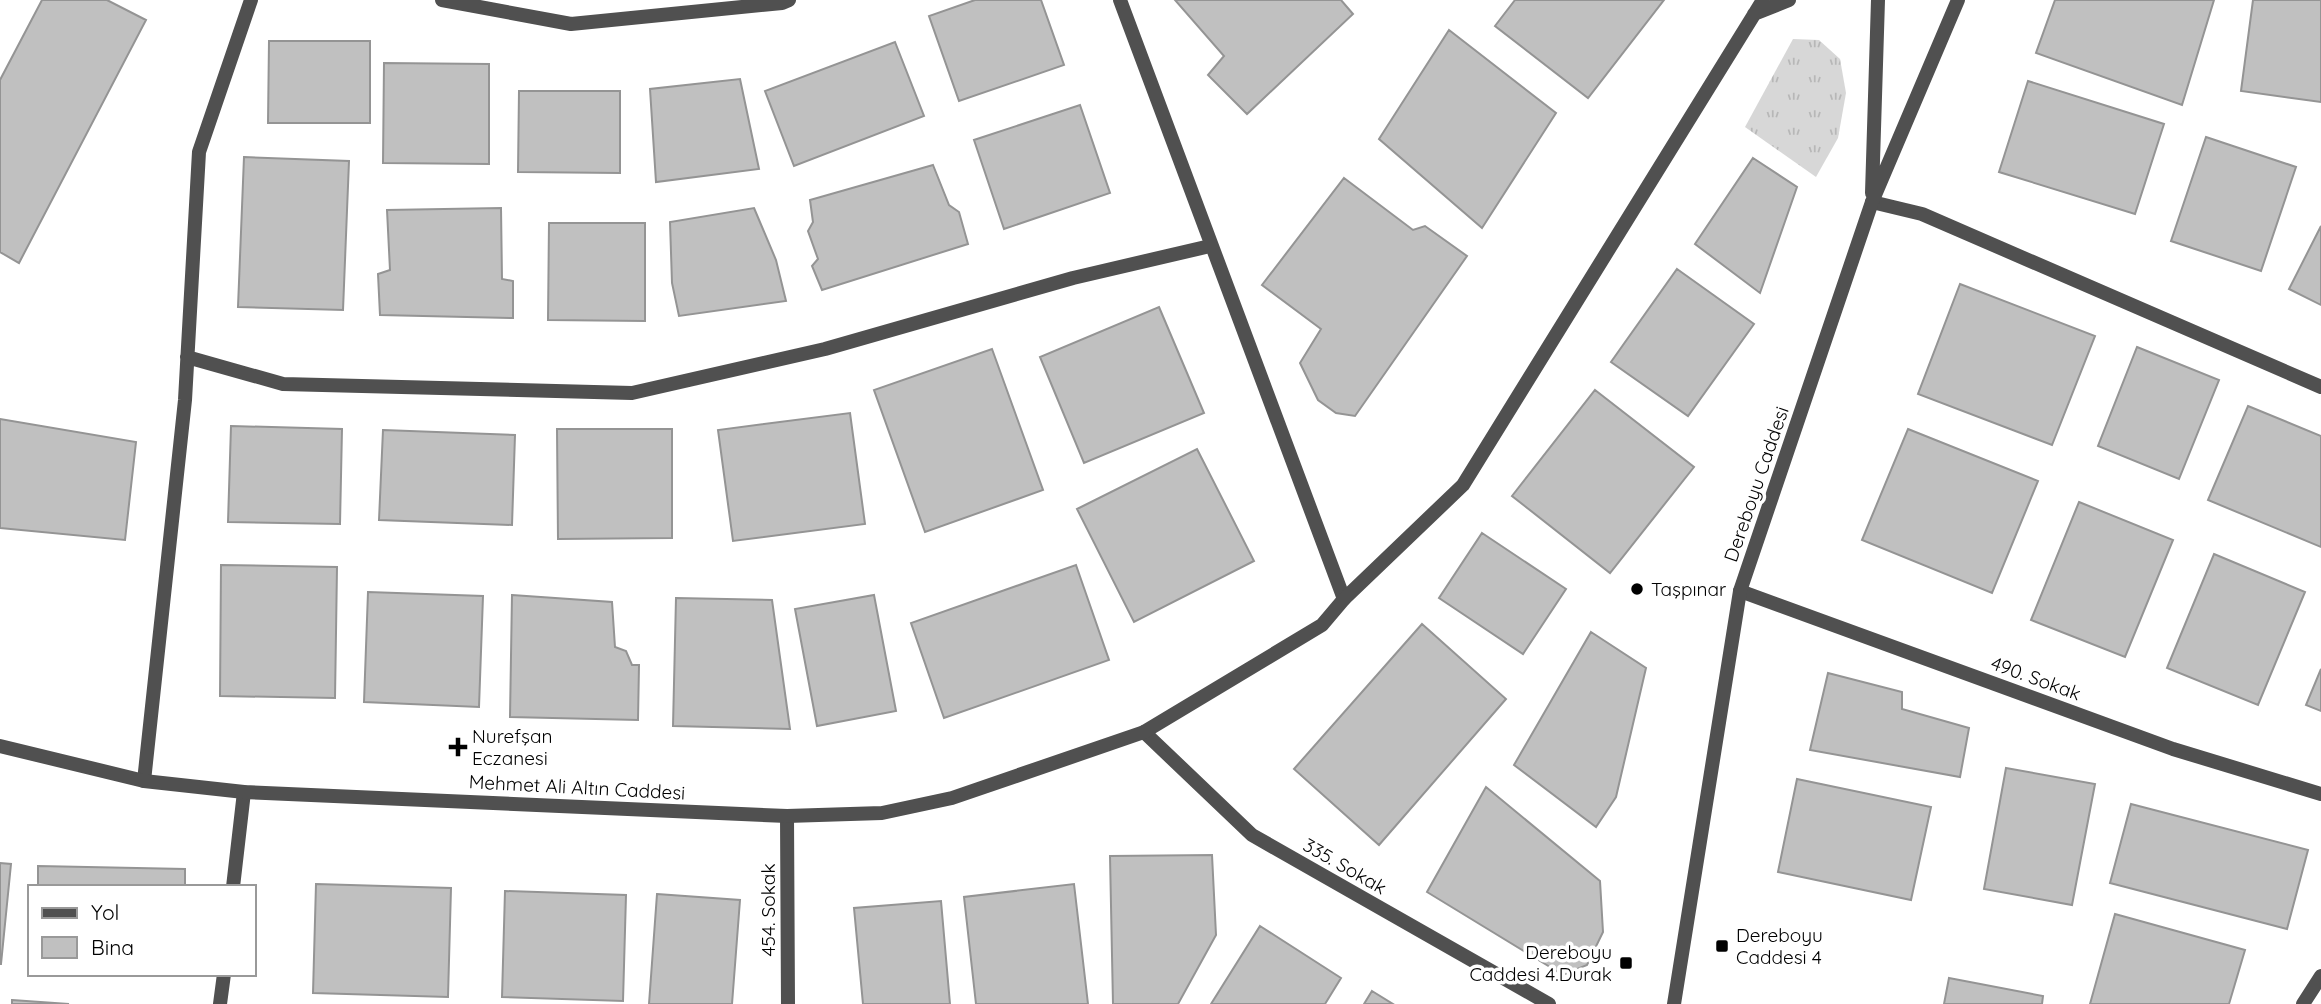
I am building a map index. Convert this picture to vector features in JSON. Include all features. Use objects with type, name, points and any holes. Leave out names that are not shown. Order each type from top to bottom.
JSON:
[{"type":"street","points":[[144,781],[185,400],[199,152],[251,0]]},
{"type":"street","points":[[442,0],[571,24],[782,4],[789,0]]},
{"type":"street","points":[[1120,0],[1344,599]]},
{"type":"street","name":"Mehmet Ali Altın Caddesi","points":[[0,746],[144,781],[244,792],[787,816],[881,813],[952,797],[1144,732],[1322,625],[1344,599],[1463,485],[1763,0]]},
{"type":"street","points":[[1752,14],[1788,0]]},
{"type":"street","points":[[1878,0],[1872,202],[1922,214],[2321,387]]},
{"type":"street","name":"Dereboyu Caddesi","points":[[1674,1004],[1740,591],[1872,202],[1958,0]]},
{"type":"street","points":[[187,357],[284,384],[632,393],[825,349],[1073,278],[1210,246]]},
{"type":"street","name":"490. Sokak","points":[[1740,591],[2173,749],[2321,794]]},
{"type":"street","name":"335. Sokak","points":[[1144,732],[1252,835],[1549,1004]]},
{"type":"street","points":[[233,885],[244,792]]},
{"type":"street","name":"454. Sokak","points":[[787,816],[788,1004]]},
{"type":"street","points":[[220,1004],[223,976]]},
{"type":"street","points":[[2303,1004],[2321,976]]},
{"type":"green space","points":[[1793,39],[1819,40],[1840,59],[1846,93],[1838,138],[1816,177],[1745,127]]},
{"type":"building","points":[[42,0],[107,0],[146,20],[19,263],[0,252],[0,80]]},
{"type":"building","points":[[975,0],[1041,0],[1064,65],[959,101],[929,16]]},
{"type":"building","points":[[1175,0],[1341,0],[1353,14],[1247,114],[1208,75],[1224,56]]},
{"type":"building","points":[[1515,0],[1664,0],[1588,98],[1495,26]]},
{"type":"building","points":[[2055,0],[2214,0],[2182,105],[2036,53]]},
{"type":"building","points":[[2253,0],[2321,0],[2321,102],[2241,91]]},
{"type":"building","points":[[1449,30],[1556,113],[1482,228],[1379,139]]},
{"type":"building","points":[[269,41],[370,41],[370,123],[268,123]]},
{"type":"building","points":[[895,42],[924,116],[794,166],[765,91]]},
{"type":"building","points":[[384,63],[489,64],[489,164],[383,163]]},
{"type":"building","points":[[740,79],[759,169],[656,182],[650,89]]},
{"type":"building","points":[[2028,81],[2164,124],[2135,214],[1999,172]]},
{"type":"building","points":[[519,91],[620,91],[620,173],[518,172]]},
{"type":"building","points":[[1080,105],[1110,193],[1004,229],[974,140]]},
{"type":"building","points":[[2206,137],[2296,167],[2261,271],[2171,241]]},
{"type":"building","points":[[244,157],[349,161],[343,310],[238,307]]},
{"type":"building","points":[[1753,158],[1797,187],[1760,293],[1695,244]]},
{"type":"building","points":[[933,165],[949,205],[959,212],[968,244],[822,290],[812,266],[818,259],[808,231],[813,222],[810,200]]},
{"type":"building","points":[[1344,178],[1413,230],[1425,226],[1467,256],[1355,416],[1336,413],[1318,400],[1300,363],[1321,329],[1262,285]]},
{"type":"building","points":[[501,208],[502,279],[513,281],[513,318],[380,315],[378,274],[390,270],[387,210]]},
{"type":"building","points":[[754,208],[776,260],[786,301],[679,316],[672,283],[670,222]]},
{"type":"building","points":[[549,223],[645,223],[645,321],[548,320]]},
{"type":"building","points":[[2321,226],[2321,305],[2289,289]]},
{"type":"building","points":[[1677,269],[1754,324],[1688,416],[1611,362]]},
{"type":"building","points":[[1960,284],[2095,336],[2052,445],[1918,394]]},
{"type":"building","points":[[1159,307],[1204,413],[1084,463],[1040,357]]},
{"type":"building","points":[[2137,347],[2219,380],[2179,479],[2098,446]]},
{"type":"building","points":[[992,349],[1043,490],[925,532],[874,390]]},
{"type":"building","points":[[1595,390],[1694,467],[1610,573],[1512,496]]},
{"type":"building","points":[[2248,406],[2321,436],[2321,547],[2208,500]]},
{"type":"building","points":[[850,413],[865,524],[733,541],[718,430]]},
{"type":"building","points":[[0,419],[136,442],[125,540],[0,528]]},
{"type":"building","points":[[231,426],[342,429],[340,524],[228,522]]},
{"type":"building","points":[[557,429],[672,429],[672,538],[558,539]]},
{"type":"building","points":[[1908,429],[2038,481],[1992,593],[1862,540]]},
{"type":"building","points":[[383,430],[515,435],[512,525],[379,520]]},
{"type":"building","points":[[1197,449],[1254,561],[1134,622],[1077,509]]},
{"type":"building","points":[[2079,502],[2173,540],[2125,657],[2031,620]]},
{"type":"building","points":[[1482,533],[1566,589],[1523,654],[1439,598]]},
{"type":"building","points":[[2214,554],[2305,592],[2258,705],[2167,668]]},
{"type":"building","points":[[221,565],[337,567],[335,698],[220,696]]},
{"type":"building","points":[[1076,565],[1109,660],[944,718],[911,623]]},
{"type":"building","points":[[368,592],[483,596],[479,707],[364,702]]},
{"type":"building","points":[[512,595],[612,602],[615,647],[626,651],[632,665],[639,665],[638,720],[510,717]]},
{"type":"building","points":[[874,595],[896,711],[817,726],[795,609]]},
{"type":"building","points":[[676,598],[772,600],[790,729],[673,726]]},
{"type":"building","points":[[1422,624],[1506,699],[1379,845],[1294,769]]},
{"type":"building","points":[[1591,632],[1646,668],[1616,797],[1596,827],[1514,765]]},
{"type":"building","points":[[2321,669],[2321,711],[2306,705]]},
{"type":"building","points":[[1828,673],[1902,692],[1902,709],[1969,728],[1960,777],[1810,750]]},
{"type":"building","points":[[2006,768],[2095,784],[2072,905],[1984,889]]},
{"type":"building","points":[[1797,779],[1931,807],[1911,900],[1778,872]]},
{"type":"building","points":[[1486,787],[1600,881],[1603,932],[1587,965],[1563,975],[1427,892]]},
{"type":"building","points":[[2131,804],[2308,850],[2287,929],[2110,883]]},
{"type":"building","points":[[1212,855],[1216,935],[1178,1004],[1113,1004],[1110,856]]},
{"type":"building","points":[[0,863],[11,864],[1,964],[0,964]]},
{"type":"building","points":[[38,866],[185,869],[185,885],[38,885]]},
{"type":"building","points":[[316,884],[451,888],[448,997],[313,993]]},
{"type":"building","points":[[1074,884],[1088,1004],[976,1004],[964,897]]},
{"type":"building","points":[[505,891],[626,895],[623,1001],[502,997]]},
{"type":"building","points":[[657,894],[740,900],[732,1004],[649,1004]]},
{"type":"building","points":[[941,901],[950,1004],[863,1004],[854,908]]},
{"type":"building","points":[[2115,914],[2245,950],[2229,1004],[2090,1004]]},
{"type":"building","points":[[1260,926],[1341,978],[1325,1004],[1211,1004]]},
{"type":"building","points":[[1949,978],[2043,996],[2042,1004],[1944,1004]]},
{"type":"building","points":[[1372,991],[1393,1004],[1364,1004]]},
{"type":"building","points":[[12,1000],[69,1004],[12,1004]]},
{"type":"place","name":"Taşpınar","points":[[1637,589]]},
{"type":"place","name":"Nurefşan Eczanesi","points":[[458,747]]},
{"type":"place","name":"Dereboyu Caddesi 4","points":[[1722,946]]},
{"type":"place","name":"Dereboyu Caddesi 4.Durak","points":[[1626,963]]}]
